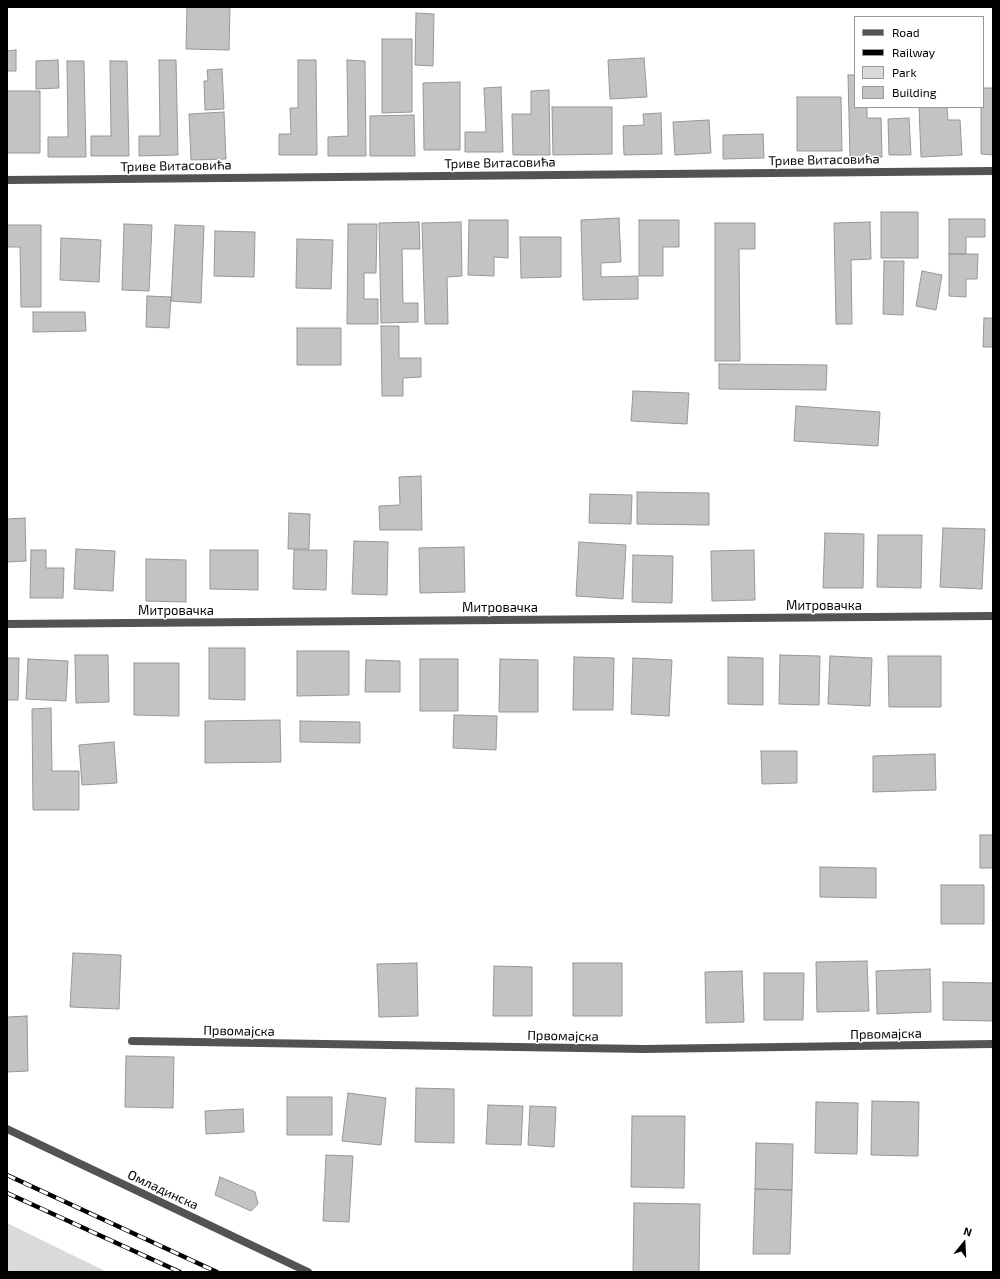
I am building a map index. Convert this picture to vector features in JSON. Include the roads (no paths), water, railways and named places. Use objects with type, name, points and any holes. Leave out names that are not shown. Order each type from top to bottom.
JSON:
[{"type":"street","name":"Триве Витасовића","points":[[7,180],[993,171]]},
{"type":"street","name":"Митровачка","points":[[7,624],[993,616]]},
{"type":"street","name":"Првомајска","points":[[132,1041],[644,1049],[993,1044]]},
{"type":"street","name":"Омладинска","points":[[7,1129],[308,1272]]},
{"type":"railway","points":[[7,1175],[217,1272]]},
{"type":"railway","points":[[7,1193],[180,1272]]}]
